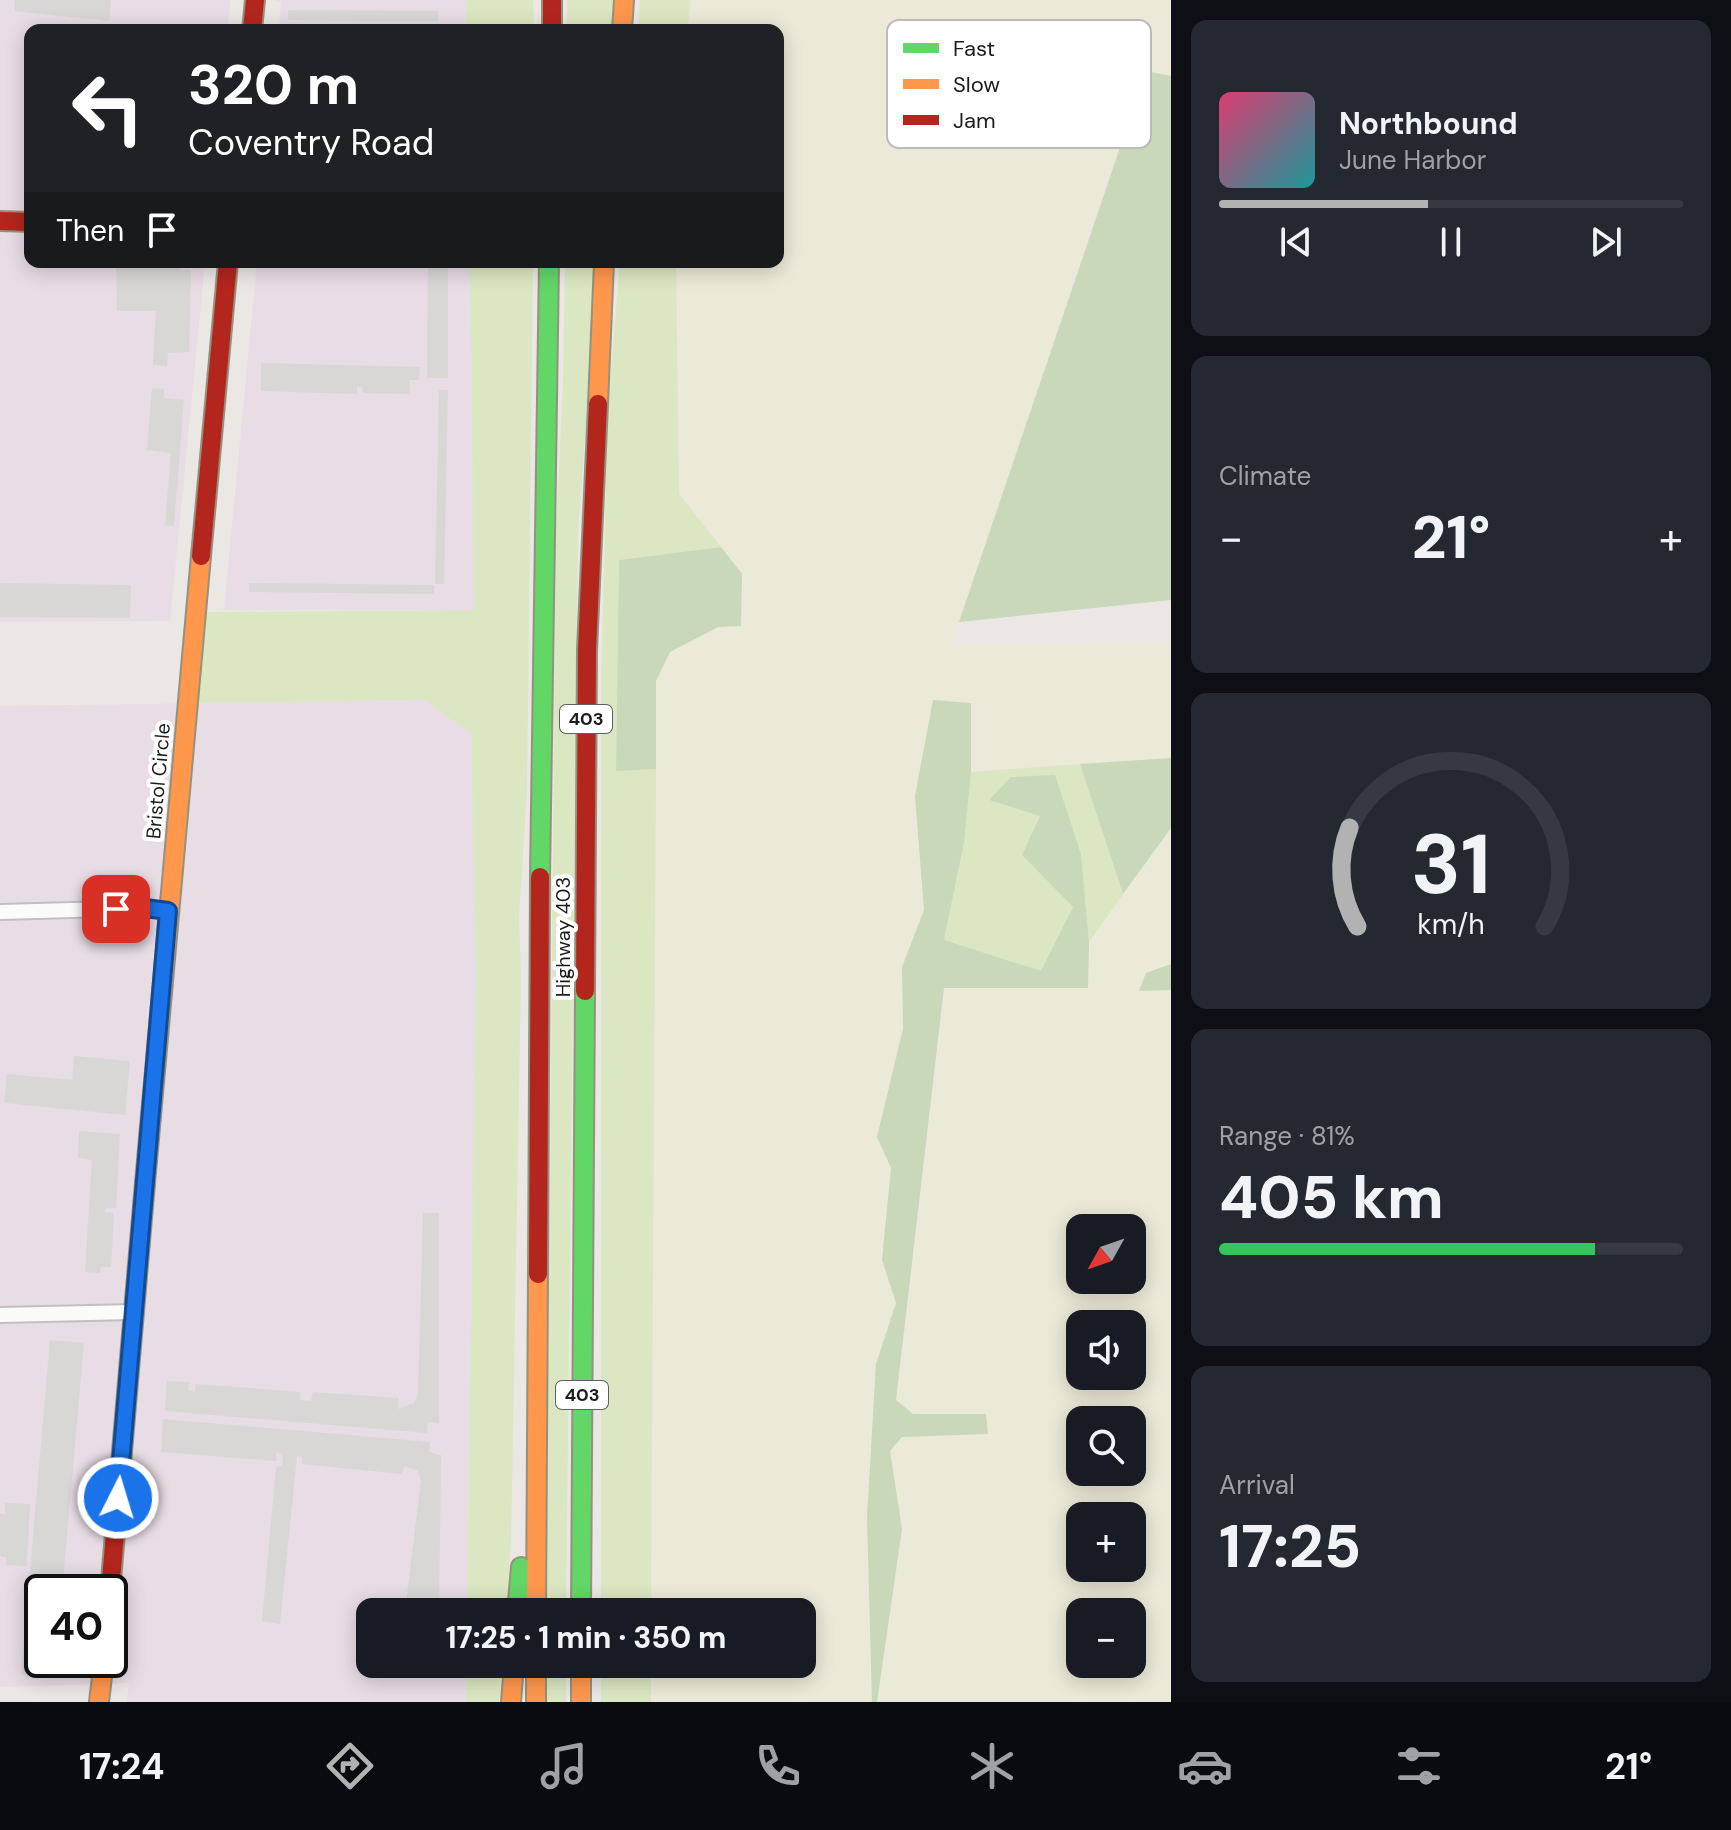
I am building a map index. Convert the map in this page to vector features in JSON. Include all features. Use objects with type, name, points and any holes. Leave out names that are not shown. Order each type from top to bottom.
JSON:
[{"type":"main road","points":[[253,24],[255,0]]},
{"type":"main road","points":[[552,0],[552,24]]},
{"type":"main road","points":[[622,24],[624,0]]},
{"type":"main road","points":[[0,221],[24,222]]},
{"type":"main road","name":"Bristol Circle","points":[[112,1574],[227,268]]},
{"type":"main road","name":"Highway 403","points":[[536,1598],[540,793],[549,268]]},
{"type":"main road","name":"Highway 403","points":[[581,1598],[587,650],[604,268]]},
{"type":"main road","points":[[518,1598],[524,1515],[536,1469]]},
{"type":"main road","points":[[99,1702],[102,1678]]},
{"type":"main road","points":[[511,1702],[513,1678]]},
{"type":"main road","points":[[536,1678],[536,1702]]},
{"type":"street","points":[[0,912],[145,908],[168,911]]},
{"type":"street","points":[[0,1315],[134,1312]]},
{"type":"shaded area","points":[[0,0],[230,0],[228,24],[24,24],[24,268],[204,268],[170,621],[0,622]]},
{"type":"shaded area","points":[[15,0],[111,0],[109,21],[14,11]]},
{"type":"shaded area","points":[[274,0],[466,0],[466,24],[279,24],[281,2]]},
{"type":"shaded area","points":[[691,0],[1171,0],[1171,76],[1151,73],[1151,20],[887,20],[887,148],[1119,148],[951,645],[1171,643],[1171,758],[971,772],[971,703],[915,796],[924,910],[902,967],[903,1029],[877,1137],[891,1168],[882,1260],[896,1303],[876,1365],[867,1517],[872,1702],[651,1702],[651,1678],[816,1678],[816,1598],[651,1598],[656,681],[671,652],[718,627],[741,626],[742,574],[679,494],[676,268],[784,268],[784,24],[688,24]]},
{"type":"shaded area","points":[[288,10],[438,11],[438,21],[288,20]]},
{"type":"shaded area","points":[[116,268],[191,270],[189,352],[168,353],[167,366],[153,365],[156,311],[117,311]]},
{"type":"shaded area","points":[[256,268],[470,268],[474,610],[224,610]]},
{"type":"shaded area","points":[[428,268],[448,268],[448,378],[427,378]]},
{"type":"shaded area","points":[[261,363],[420,367],[419,380],[410,380],[409,394],[363,393],[362,387],[357,387],[357,394],[261,391]]},
{"type":"shaded area","points":[[152,388],[164,389],[164,398],[184,400],[174,526],[165,525],[171,453],[147,450]]},
{"type":"shaded area","points":[[439,390],[448,390],[444,584],[435,584]]},
{"type":"shaded area","points":[[0,583],[131,585],[130,618],[0,617]]},
{"type":"shaded area","points":[[249,583],[434,585],[434,594],[249,592]]},
{"type":"shaded area","points":[[424,700],[471,733],[476,972],[467,1598],[356,1598],[356,1678],[466,1678],[466,1702],[127,1702],[129,1683],[0,1687],[0,706]]},
{"type":"shaded area","points":[[1171,828],[1171,964],[1146,973],[1139,990],[1171,990],[1171,1702],[877,1702],[902,1529],[890,1451],[902,1437],[988,1433],[985,1414],[913,1414],[896,1400],[945,988],[1088,988],[1089,942]]},
{"type":"shaded area","points":[[74,1056],[130,1061],[125,1115],[4,1103],[7,1074],[72,1080]]},
{"type":"shaded area","points":[[79,1131],[120,1134],[116,1208],[105,1208],[104,1212],[114,1213],[111,1267],[101,1267],[100,1273],[85,1272],[92,1160],[78,1158]]},
{"type":"shaded area","points":[[423,1213],[439,1213],[439,1423],[428,1422],[427,1433],[165,1411],[167,1381],[189,1382],[188,1390],[195,1392],[196,1384],[300,1392],[300,1400],[311,1401],[313,1392],[399,1398],[398,1409],[414,1403],[418,1395]]},
{"type":"shaded area","points":[[50,1340],[84,1343],[64,1574],[30,1574]]},
{"type":"shaded area","points":[[163,1419],[430,1442],[429,1452],[441,1455],[439,1598],[407,1598],[421,1480],[417,1470],[404,1466],[402,1474],[302,1464],[302,1457],[297,1456],[280,1624],[262,1621],[276,1467],[282,1466],[283,1457],[277,1451],[276,1461],[161,1452]]},
{"type":"shaded area","points":[[5,1503],[30,1504],[27,1566],[6,1565],[6,1557],[0,1556],[0,1514],[5,1514]]},
{"type":"shaded area","points":[[24,1640],[24,1675],[21,1675]]},
{"type":"green space","points":[[466,0],[533,0],[534,24],[466,24]]},
{"type":"green space","points":[[567,0],[616,0],[614,24],[567,24]]},
{"type":"green space","points":[[640,0],[691,0],[688,24],[638,24]]},
{"type":"green space","points":[[1151,72],[1171,76],[1171,600],[959,622],[1120,148],[1151,148]]},
{"type":"green space","points":[[470,268],[533,268],[527,790],[519,917],[521,976],[511,1542],[507,1598],[467,1598],[476,972],[471,733],[424,700],[197,703],[204,612],[474,610]]},
{"type":"green space","points":[[565,268],[598,268],[578,531],[566,1598],[546,1598],[556,532]]},
{"type":"green space","points":[[620,268],[676,268],[679,494],[721,547],[619,560],[616,770],[656,769],[651,1598],[601,1598],[601,682],[608,410]]},
{"type":"green space","points":[[721,547],[742,574],[741,626],[718,627],[670,652],[656,681],[656,769],[616,771],[619,560]]},
{"type":"green space","points":[[933,700],[971,703],[971,772],[964,843],[944,940],[1041,971],[1073,907],[1022,855],[1040,816],[989,800],[1011,777],[1055,775],[1081,854],[1089,942],[1088,988],[944,988],[896,1400],[913,1414],[986,1414],[988,1434],[902,1437],[890,1451],[902,1529],[877,1702],[872,1702],[867,1517],[876,1364],[896,1303],[882,1260],[891,1168],[877,1137],[903,1029],[902,967],[924,910],[915,796]]},
{"type":"green space","points":[[1171,758],[1171,828],[1123,894],[1080,764]]},
{"type":"green space","points":[[1080,764],[1123,894],[1089,942],[1081,854],[1054,775],[989,800],[1040,816],[1022,855],[1073,907],[1041,972],[944,941],[964,843],[971,772]]},
{"type":"green space","points":[[1171,964],[1171,990],[1139,991],[1146,973]]},
{"type":"green space","points":[[466,1678],[501,1678],[499,1702],[466,1702]]},
{"type":"green space","points":[[546,1678],[566,1678],[566,1702],[546,1702]]},
{"type":"green space","points":[[601,1678],[651,1678],[651,1702],[601,1702]]},
{"type":"traffic: fast","points":[[540,877],[549,268]]},
{"type":"traffic: fast","points":[[581,1598],[585,991]]},
{"type":"traffic: fast","points":[[518,1598],[521,1567]]},
{"type":"traffic: slow","points":[[622,24],[624,0]]},
{"type":"traffic: slow","points":[[598,404],[604,268]]},
{"type":"traffic: slow","points":[[145,1183],[201,556]]},
{"type":"traffic: slow","points":[[536,1598],[538,1274]]},
{"type":"traffic: slow","points":[[99,1702],[102,1678]]},
{"type":"traffic: slow","points":[[511,1702],[513,1678]]},
{"type":"traffic: slow","points":[[536,1678],[536,1702]]},
{"type":"traffic: slow","points":[[581,1678],[581,1702]]},
{"type":"traffic: jam","points":[[253,24],[255,0]]},
{"type":"traffic: jam","points":[[552,0],[552,24]]},
{"type":"traffic: jam","points":[[0,221],[24,222]]},
{"type":"traffic: jam","points":[[201,556],[227,268]]},
{"type":"traffic: jam","points":[[585,991],[587,650],[598,404]]},
{"type":"traffic: jam","points":[[538,1274],[540,877]]},
{"type":"traffic: jam","points":[[112,1574],[145,1183]]},
{"type":"route","points":[[116,909],[168,911],[118,1498]]}]
